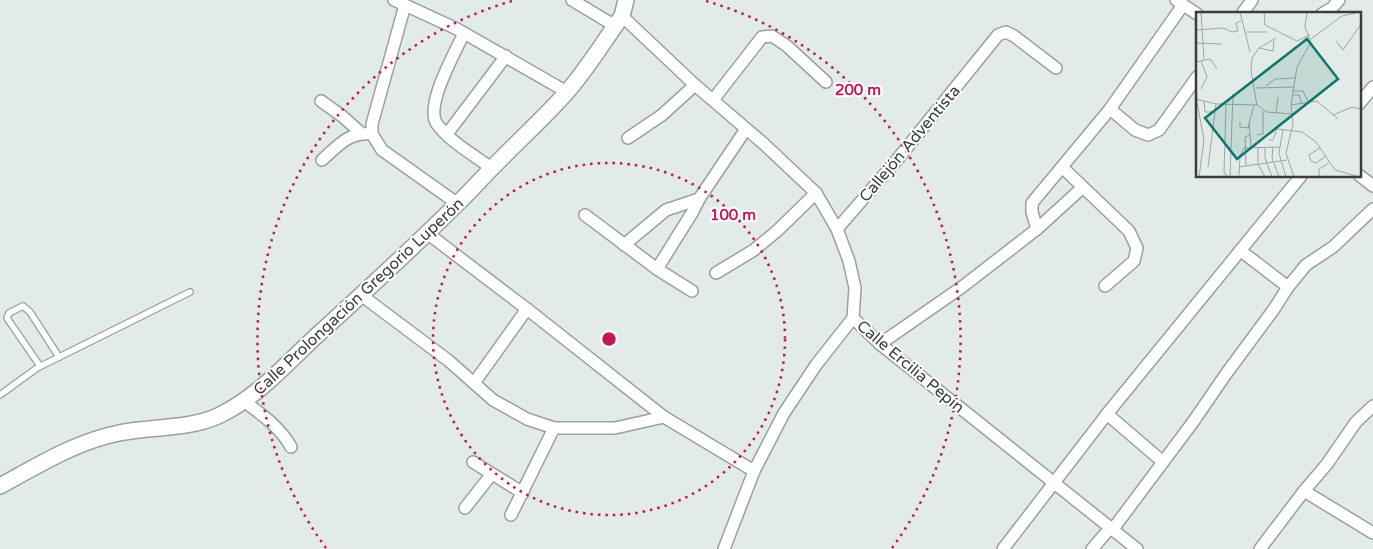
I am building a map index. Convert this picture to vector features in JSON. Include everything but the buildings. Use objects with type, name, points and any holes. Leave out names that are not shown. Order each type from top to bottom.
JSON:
[{"type":"street","points":[[394,0],[464,33],[567,92]]},
{"type":"street","name":"Calle Ercilia Pepín","points":[[572,0],[619,21],[713,100],[816,193],[837,229],[850,261],[855,288],[853,318],[880,344],[1137,549]]},
{"type":"street","points":[[619,21],[626,0]]},
{"type":"street","points":[[1243,12],[1252,0]]},
{"type":"street","points":[[1325,12],[1339,0]]},
{"type":"street","points":[[1037,229],[1032,212],[1032,203],[1110,109],[1180,2],[1196,13]]},
{"type":"street","points":[[322,160],[344,140],[367,133],[372,124],[405,5]]},
{"type":"street","name":"Calle Prolongación Gregorio Luperón","points":[[0,486],[66,450],[93,439],[121,432],[198,423],[220,415],[244,401],[272,379],[458,204],[491,168],[547,114],[567,92],[619,21]]},
{"type":"street","name":"Callejón Adventista","points":[[837,229],[896,161],[998,35],[1006,32],[1056,68]]},
{"type":"street","points":[[464,33],[436,97],[435,122],[447,134],[491,168]]},
{"type":"street","points":[[713,100],[762,37],[772,36],[787,46],[826,82]]},
{"type":"street","points":[[447,134],[506,56]]},
{"type":"street","points":[[1110,109],[1135,130],[1148,135],[1159,130],[1196,78]]},
{"type":"street","points":[[628,138],[662,116],[695,85]]},
{"type":"street","points":[[1360,103],[1373,87]]},
{"type":"street","points":[[321,100],[367,133],[382,150],[458,204]]},
{"type":"street","points":[[657,269],[699,199],[746,129]]},
{"type":"street","points":[[1062,167],[1129,231],[1137,248],[1134,261],[1105,286]]},
{"type":"street","points":[[1360,176],[1373,186]]},
{"type":"street","points":[[1004,549],[1107,414],[1299,178]]},
{"type":"street","points":[[880,344],[962,287],[1037,229],[1082,188]]},
{"type":"street","points":[[716,273],[754,250],[777,231],[816,193]]},
{"type":"street","points":[[624,245],[666,210],[699,199]]},
{"type":"street","points":[[1092,549],[1112,528],[1163,462],[1274,309],[1288,286],[1306,265],[1333,247],[1373,209]]},
{"type":"street","points":[[584,215],[657,269],[692,291]]},
{"type":"street","points":[[427,232],[664,417],[754,471]]},
{"type":"street","points":[[1241,251],[1288,286]]},
{"type":"street","points":[[361,295],[449,361],[493,400],[527,419],[554,428],[615,428],[664,417]]},
{"type":"street","points":[[474,383],[527,309]]},
{"type":"street","points":[[724,549],[754,471],[784,413],[816,365],[853,318]]},
{"type":"street","points":[[244,401],[284,434],[291,448]]},
{"type":"street","points":[[1264,548],[1356,422],[1373,406]]},
{"type":"street","points":[[1107,414],[1163,462]]},
{"type":"street","points":[[511,515],[554,428]]},
{"type":"street","points":[[472,462],[522,492]]},
{"type":"street","points":[[465,508],[491,475]]},
{"type":"street","points":[[1304,491],[1373,533]]},
{"type":"lane","points":[[0,395],[40,366],[190,292]]},
{"type":"lane","points":[[40,366],[7,318],[9,313],[23,306],[30,312],[59,357]]}]
